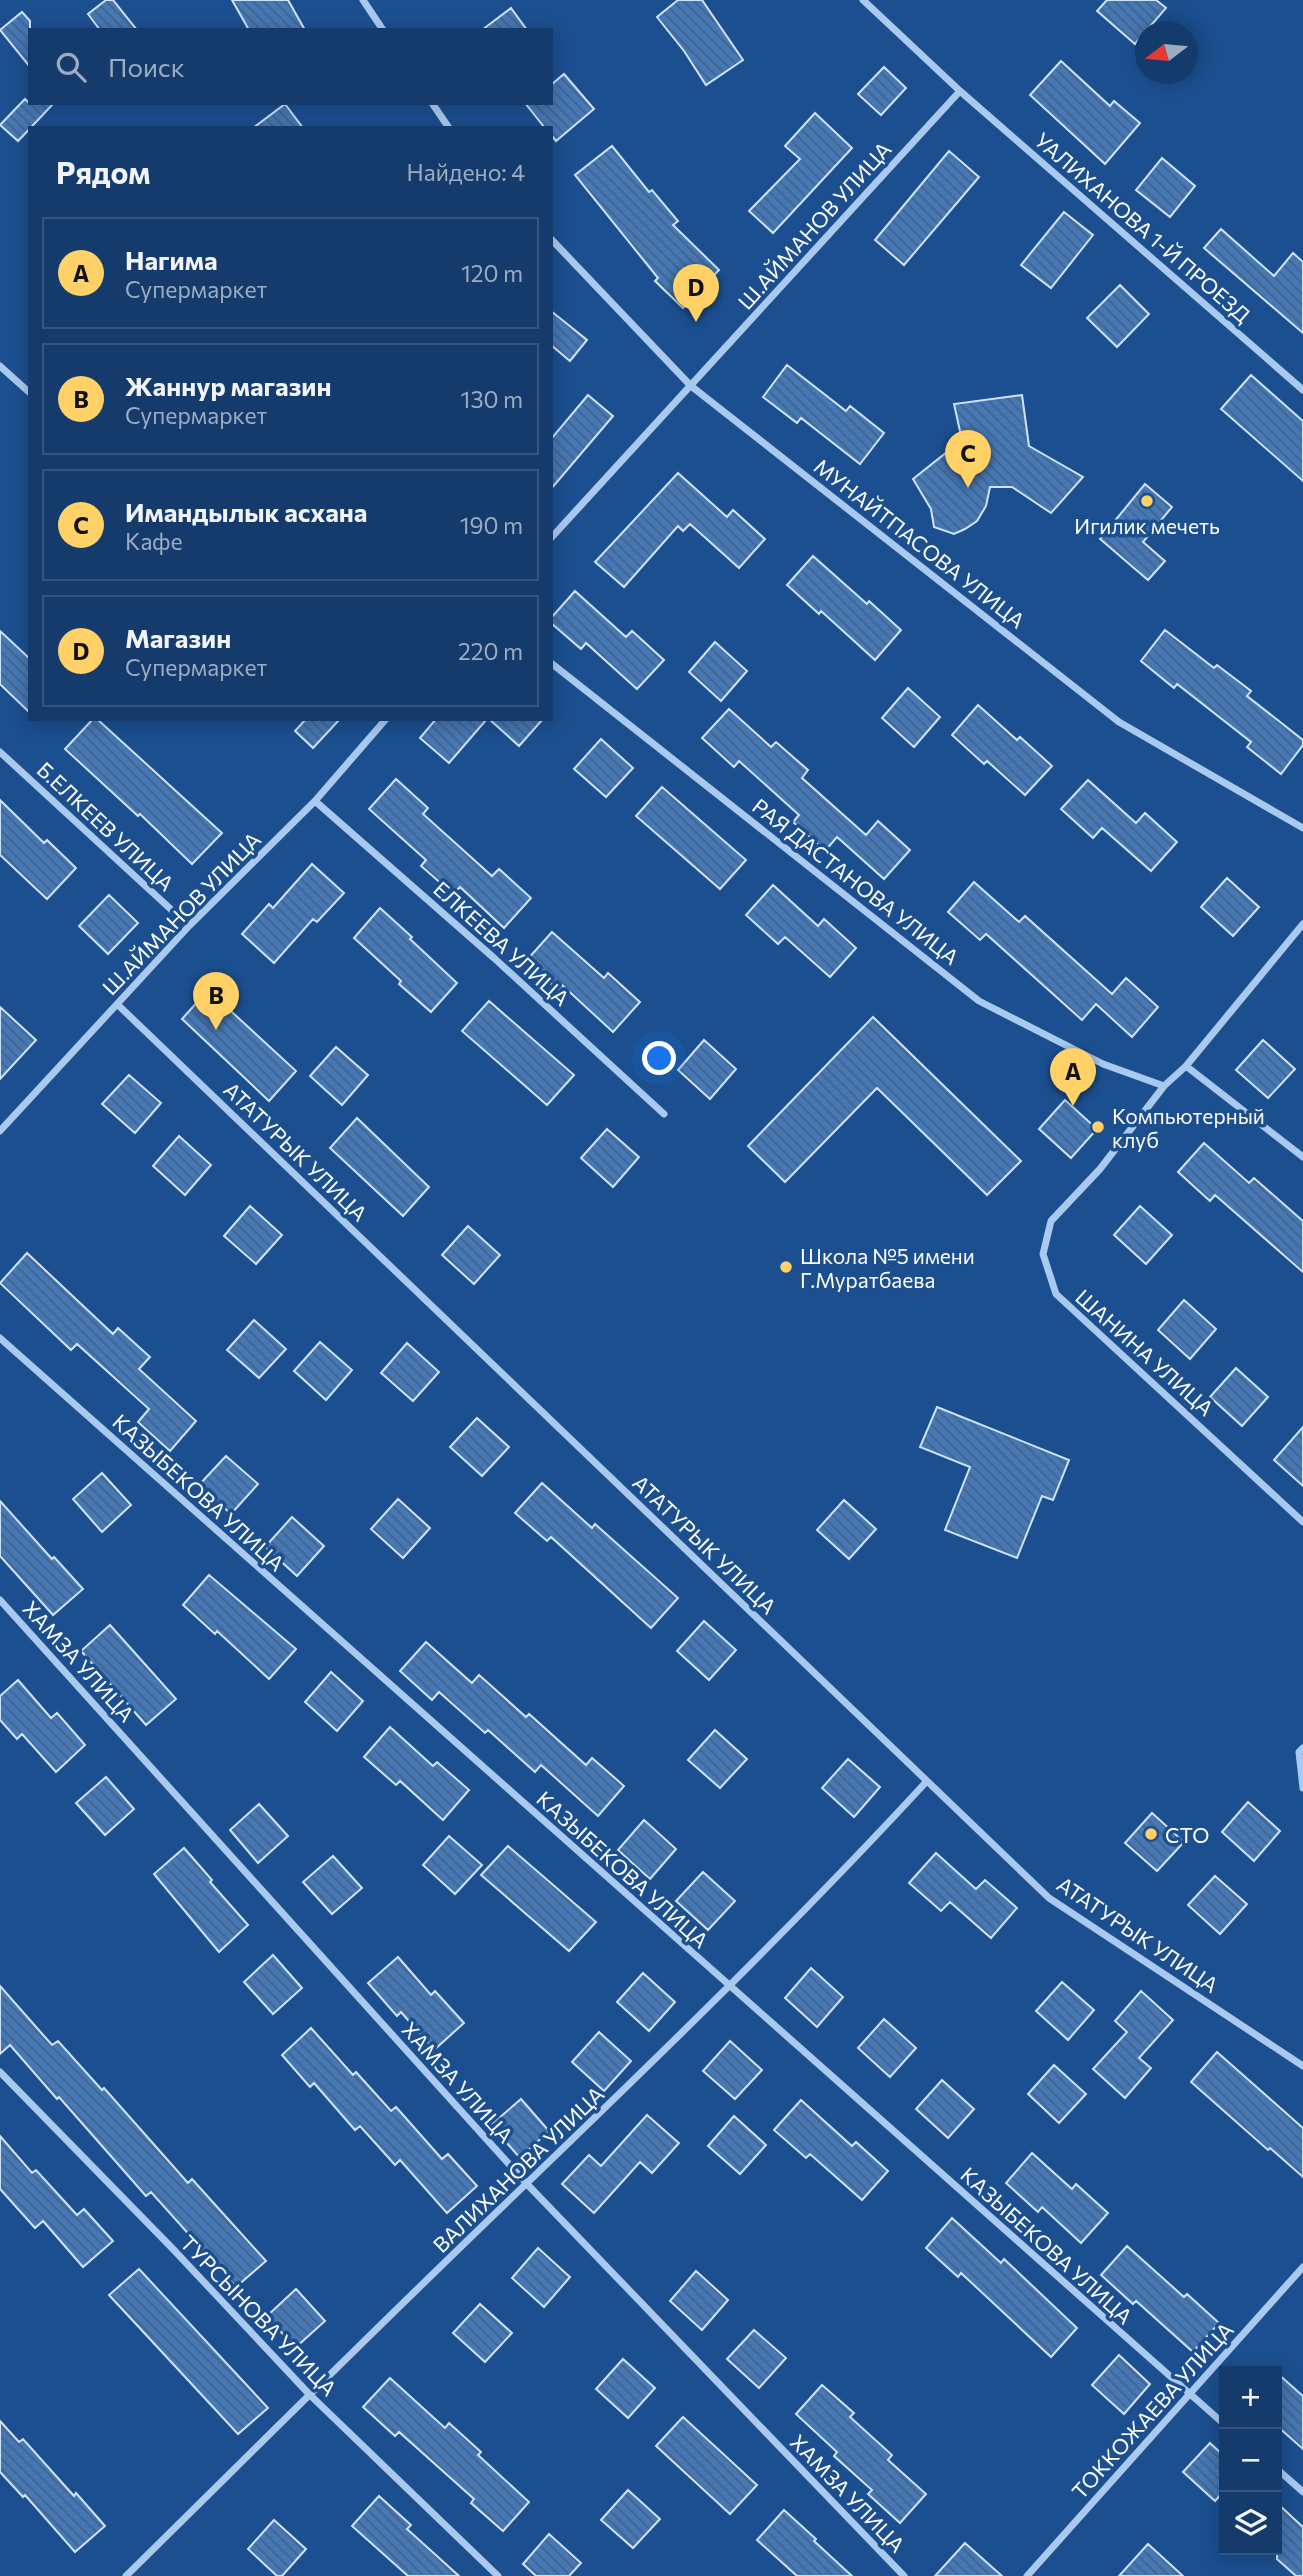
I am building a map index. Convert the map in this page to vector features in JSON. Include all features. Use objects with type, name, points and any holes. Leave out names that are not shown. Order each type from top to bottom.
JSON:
[{"type":"street","points":[[363,0],[382,28]]},
{"type":"street","name":"УАЛИХАНОВА 1-Й ПРОЕЗД","points":[[863,0],[960,91],[1303,390]]},
{"type":"street","name":"Ш.АЙМАНОВ УЛИЦА","points":[[553,536],[960,91]]},
{"type":"street","points":[[433,105],[448,126]]},
{"type":"street","name":"МУНАЙТПАСОВА УЛИЦА","points":[[553,241],[691,386],[1119,722],[1303,828]]},
{"type":"street","points":[[0,366],[28,391]]},
{"type":"street","name":"РАЯ ДАСТАНОВА УЛИЦА","points":[[553,665],[979,1001],[1103,1064],[1164,1086]]},
{"type":"street","name":"Ш.АЙМАНОВ УЛИЦА","points":[[1,1130],[189,926],[315,801],[383,721]]},
{"type":"street","name":"Б.ЕЛКЕЕВ УЛИЦА","points":[[0,752],[189,926]]},
{"type":"street","name":"ЕЛКЕЕВА УЛИЦА","points":[[315,801],[494,958],[664,1114]]},
{"type":"street","name":"ШАНИНА УЛИЦА","points":[[1303,924],[1186,1066],[1164,1086],[1100,1169],[1051,1221],[1043,1254],[1056,1294],[1303,1522]]},
{"type":"street","name":"АТАТУРЫК УЛИЦА","points":[[117,1004],[1049,1898],[1303,2066]]},
{"type":"street","points":[[1186,1066],[1303,1157]]},
{"type":"street","name":"КАЗЫБЕКОВА УЛИЦА","points":[[0,1338],[1219,2420]]},
{"type":"street","name":"ХАМЗА УЛИЦА","points":[[0,1600],[526,2183],[904,2576]]},
{"type":"street","points":[[1303,1748],[1299,1752],[1303,1788]]},
{"type":"street","name":"ВАЛИХАНОВА УЛИЦА","points":[[125,2576],[526,2183],[638,2078],[728,1985],[832,1884],[927,1781]]},
{"type":"street","name":"ТУРСЫНОВА УЛИЦА","points":[[0,2073],[173,2248],[310,2395],[498,2576]]},
{"type":"street","name":"ТОККОЖАЕВА УЛИЦА","points":[[1027,2576],[1303,2267]]},
{"type":"street","points":[[1282,2473],[1303,2492]]},
{"type":"building","points":[[106,0],[113,0],[135,28],[98,28],[88,14]]},
{"type":"building","points":[[232,0],[288,0],[304,28],[248,28]]},
{"type":"building","points":[[678,0],[702,0],[743,60],[706,85],[657,17]]},
{"type":"building","points":[[1107,0],[1156,0],[1166,8],[1155,21],[1135,21],[1135,44],[1097,11]]},
{"type":"building","points":[[511,8],[526,28],[485,28]]},
{"type":"building","points":[[22,12],[30,21],[28,65],[0,30]]},
{"type":"building","points":[[1061,61],[1110,106],[1114,101],[1140,123],[1105,164],[1030,95]]},
{"type":"building","points":[[884,67],[906,88],[881,115],[858,94]]},
{"type":"building","points":[[564,74],[594,109],[556,141],[553,137],[553,126],[543,126],[527,105],[553,105],[553,83]]},
{"type":"building","points":[[25,99],[28,105],[52,105],[32,126],[28,126],[28,130],[18,141],[0,125]]},
{"type":"building","points":[[286,105],[302,126],[256,126]]},
{"type":"building","points":[[815,113],[852,148],[773,233],[749,211],[800,159],[785,146]]},
{"type":"building","points":[[612,146],[649,192],[652,190],[678,221],[673,225],[719,270],[683,308],[655,281],[658,278],[575,175]]},
{"type":"building","points":[[949,151],[979,177],[904,265],[875,240]]},
{"type":"building","points":[[1162,158],[1195,186],[1170,217],[1136,190]]},
{"type":"building","points":[[1064,212],[1093,235],[1051,288],[1021,265]]},
{"type":"building","points":[[1221,229],[1274,276],[1293,253],[1303,262],[1303,333],[1204,248]]},
{"type":"building","points":[[1120,285],[1149,314],[1117,347],[1087,318]]},
{"type":"building","points":[[553,313],[587,340],[570,361],[553,347]]},
{"type":"building","points":[[787,365],[846,411],[850,406],[884,433],[860,464],[801,418],[797,423],[763,397]]},
{"type":"building","points":[[1251,375],[1303,421],[1303,481],[1221,409]]},
{"type":"building","points":[[588,395],[613,416],[553,487],[553,437]]},
{"type":"building","points":[[1022,395],[1029,446],[1083,477],[1051,513],[1012,487],[990,487],[986,506],[977,521],[954,534],[934,527],[931,509],[913,479],[962,440],[954,404]]},
{"type":"building","points":[[678,473],[727,517],[733,510],[765,539],[739,568],[690,524],[683,531],[678,526],[624,587],[595,562]]},
{"type":"building","points":[[1145,484],[1172,507],[1143,542],[1165,561],[1148,580],[1100,539]]},
{"type":"building","points":[[813,556],[901,630],[875,660],[821,611],[819,614],[787,585]]},
{"type":"building","points":[[575,591],[626,637],[632,631],[664,660],[637,689],[586,643],[581,649],[553,625],[553,616]]},
{"type":"building","points":[[1165,630],[1214,668],[1217,665],[1251,691],[1247,696],[1303,740],[1303,745],[1281,774],[1247,747],[1251,742],[1177,684],[1174,688],[1141,661]]},
{"type":"building","points":[[0,631],[28,657],[28,711],[0,684]]},
{"type":"building","points":[[715,642],[747,671],[721,701],[689,672]]},
{"type":"building","points":[[908,688],[940,717],[914,747],[882,718]]},
{"type":"building","points":[[978,705],[1017,740],[1020,737],[1052,766],[1025,795],[987,761],[984,764],[952,735]]},
{"type":"building","points":[[729,709],[771,747],[776,742],[808,770],[802,778],[866,835],[878,821],[910,850],[884,879],[837,837],[825,851],[793,822],[799,815],[739,761],[734,767],[702,738]]},
{"type":"building","points":[[91,721],[99,721],[222,833],[192,864],[140,814],[138,816],[65,749]]},
{"type":"building","points":[[304,721],[338,721],[313,748],[295,731]]},
{"type":"building","points":[[434,721],[485,721],[449,763],[420,738]]},
{"type":"building","points":[[491,721],[541,721],[519,746]]},
{"type":"building","points":[[601,739],[633,768],[606,797],[574,769]]},
{"type":"building","points":[[396,779],[428,808],[423,814],[492,876],[499,869],[531,898],[504,928],[460,887],[453,894],[421,866],[426,860],[369,809]]},
{"type":"building","points":[[1088,780],[1136,823],[1145,813],[1177,842],[1151,871],[1102,828],[1093,838],[1061,809]]},
{"type":"building","points":[[662,787],[746,860],[720,889],[636,816]]},
{"type":"building","points":[[0,800],[44,843],[47,840],[76,868],[47,899],[0,855]]},
{"type":"building","points":[[312,864],[344,893],[317,922],[313,919],[274,963],[242,934],[269,904],[273,908]]},
{"type":"building","points":[[1227,878],[1259,907],[1233,936],[1201,907]]},
{"type":"building","points":[[974,882],[1019,922],[1025,916],[1112,994],[1126,978],[1158,1007],[1132,1037],[1096,1004],[1082,1020],[986,934],[980,940],[948,912]]},
{"type":"building","points":[[773,885],[818,926],[824,919],[856,948],[830,977],[785,937],[778,944],[746,915]]},
{"type":"building","points":[[109,895],[138,923],[108,954],[79,926]]},
{"type":"building","points":[[380,908],[457,983],[431,1012],[354,938]]},
{"type":"building","points":[[552,932],[604,978],[608,973],[640,1002],[613,1032],[562,985],[558,990],[526,961]]},
{"type":"building","points":[[208,990],[296,1071],[269,1101],[182,1019]]},
{"type":"building","points":[[489,1001],[574,1075],[547,1105],[462,1031]]},
{"type":"building","points":[[0,1007],[36,1040],[0,1079]]},
{"type":"building","name":"Школа №5 имени Г.Муратбаева","points":[[873,1017],[1021,1161],[987,1195],[877,1088],[785,1182],[748,1146]]},
{"type":"building","points":[[704,1040],[736,1069],[710,1099],[678,1070]]},
{"type":"building","points":[[1263,1040],[1295,1069],[1268,1098],[1236,1070]]},
{"type":"building","points":[[336,1047],[368,1075],[342,1105],[310,1076]]},
{"type":"building","points":[[129,1075],[161,1103],[135,1133],[102,1104]]},
{"type":"building","points":[[1065,1100],[1097,1129],[1071,1158],[1039,1129]]},
{"type":"building","points":[[357,1118],[429,1187],[403,1216],[330,1148]]},
{"type":"building","points":[[607,1129],[639,1157],[613,1187],[581,1158]]},
{"type":"building","points":[[179,1136],[211,1165],[185,1195],[153,1166]]},
{"type":"building","points":[[1204,1143],[1249,1183],[1254,1178],[1303,1221],[1303,1272],[1215,1195],[1210,1201],[1178,1172]]},
{"type":"building","points":[[250,1206],[282,1235],[256,1264],[224,1236]]},
{"type":"building","points":[[1140,1206],[1172,1235],[1146,1264],[1114,1235]]},
{"type":"building","points":[[468,1226],[500,1255],[474,1284],[442,1255]]},
{"type":"building","points":[[27,1253],[113,1334],[118,1328],[150,1357],[139,1369],[196,1421],[170,1451],[138,1422],[149,1409],[77,1344],[71,1350],[0,1283]]},
{"type":"building","points":[[1184,1300],[1216,1329],[1190,1359],[1158,1330]]},
{"type":"building","points":[[254,1320],[286,1349],[259,1378],[227,1350]]},
{"type":"building","points":[[320,1342],[352,1370],[326,1400],[294,1371]]},
{"type":"building","points":[[407,1343],[439,1372],[413,1401],[381,1373]]},
{"type":"building","points":[[1236,1368],[1268,1397],[1242,1426],[1210,1397]]},
{"type":"building","points":[[937,1407],[1069,1460],[1053,1500],[1042,1496],[1017,1558],[945,1530],[970,1467],[920,1447]]},
{"type":"building","points":[[477,1418],[509,1447],[482,1476],[450,1447]]},
{"type":"building","points":[[1303,1427],[1303,1486],[1274,1460]]},
{"type":"building","points":[[226,1456],[258,1484],[231,1514],[199,1485]]},
{"type":"building","points":[[102,1473],[131,1505],[102,1532],[73,1499]]},
{"type":"building","points":[[542,1483],[592,1528],[595,1524],[678,1598],[651,1628],[551,1537],[547,1541],[515,1513]]},
{"type":"building","points":[[398,1499],[430,1528],[403,1558],[371,1529]]},
{"type":"building","points":[[844,1500],[876,1529],[849,1559],[817,1530]]},
{"type":"building","points":[[0,1501],[83,1589],[53,1615],[0,1556]]},
{"type":"building","points":[[292,1517],[324,1546],[297,1576],[265,1547]]},
{"type":"building","points":[[209,1575],[296,1649],[269,1679],[217,1631],[215,1634],[183,1605]]},
{"type":"building","points":[[704,1621],[736,1650],[709,1680],[677,1651]]},
{"type":"building","points":[[110,1625],[176,1699],[146,1725],[81,1651]]},
{"type":"building","points":[[426,1642],[472,1683],[479,1675],[526,1717],[529,1714],[586,1765],[592,1758],[624,1786],[598,1816],[541,1765],[535,1772],[488,1730],[485,1733],[439,1692],[432,1700],[400,1671]]},
{"type":"building","points":[[331,1672],[363,1701],[337,1731],[305,1702]]},
{"type":"building","points":[[18,1680],[51,1718],[57,1713],[85,1745],[56,1772],[22,1734],[17,1739],[0,1720],[0,1696]]},
{"type":"building","points":[[390,1727],[433,1766],[437,1762],[469,1790],[443,1820],[400,1781],[396,1785],[364,1757]]},
{"type":"building","points":[[715,1730],[747,1759],[720,1788],[688,1760]]},
{"type":"building","points":[[848,1759],[880,1787],[854,1817],[822,1788]]},
{"type":"building","points":[[106,1777],[134,1809],[105,1835],[76,1803]]},
{"type":"building","points":[[1248,1802],[1280,1831],[1254,1861],[1222,1832]]},
{"type":"building","points":[[259,1804],[288,1836],[258,1863],[230,1830]]},
{"type":"building","points":[[1152,1813],[1184,1842],[1157,1871],[1125,1843]]},
{"type":"building","points":[[644,1820],[676,1849],[650,1879],[618,1850]]},
{"type":"building","points":[[449,1836],[482,1865],[455,1894],[423,1865]]},
{"type":"building","points":[[508,1846],[596,1922],[569,1951],[481,1875]]},
{"type":"building","points":[[184,1848],[248,1925],[219,1952],[154,1874]]},
{"type":"building","points":[[936,1853],[976,1889],[985,1880],[1017,1908],[991,1938],[950,1902],[941,1911],[909,1883]]},
{"type":"building","points":[[333,1856],[362,1888],[332,1914],[303,1882]]},
{"type":"building","points":[[703,1872],[735,1901],[708,1930],[676,1901]]},
{"type":"building","points":[[1215,1876],[1247,1904],[1220,1934],[1188,1905]]},
{"type":"building","points":[[273,1955],[302,1988],[273,2014],[244,1982]]},
{"type":"building","points":[[398,1957],[431,1995],[435,1991],[464,2023],[434,2050],[401,2012],[397,2016],[368,1983]]},
{"type":"building","points":[[811,1968],[843,1997],[817,2027],[785,1998]]},
{"type":"building","points":[[643,1973],[675,2002],[649,2031],[617,2002]]},
{"type":"building","points":[[1062,1982],[1094,2010],[1068,2040],[1036,2011]]},
{"type":"building","points":[[0,1986],[52,2045],[58,2041],[102,2090],[104,2088],[188,2183],[192,2179],[266,2261],[236,2287],[151,2192],[146,2196],[10,2045],[0,2054]]},
{"type":"building","points":[[1141,1991],[1173,2020],[1139,2058],[1151,2068],[1125,2098],[1093,2069],[1127,2032],[1115,2021]]},
{"type":"building","points":[[884,2019],[916,2048],[890,2077],[858,2048]]},
{"type":"building","points":[[311,2028],[353,2075],[356,2072],[391,2111],[396,2107],[442,2159],[448,2154],[477,2186],[447,2213],[400,2160],[395,2165],[360,2126],[355,2130],[314,2083],[310,2087],[282,2055]]},
{"type":"building","points":[[599,2032],[631,2061],[604,2091],[572,2062]]},
{"type":"building","points":[[730,2041],[762,2070],[735,2099],[703,2071]]},
{"type":"building","points":[[1217,2052],[1303,2128],[1303,2177],[1191,2082]]},
{"type":"building","points":[[1054,2065],[1086,2094],[1059,2123],[1028,2094]]},
{"type":"building","points":[[942,2080],[974,2109],[948,2138],[916,2109]]},
{"type":"building","points":[[521,2099],[549,2131],[520,2158],[491,2125]]},
{"type":"building","points":[[801,2100],[852,2146],[856,2142],[888,2171],[862,2200],[810,2154],[806,2158],[774,2130]]},
{"type":"building","points":[[647,2115],[679,2143],[652,2173],[640,2162],[594,2213],[562,2184],[589,2155],[601,2166]]},
{"type":"building","points":[[734,2116],[766,2145],[740,2174],[708,2146]]},
{"type":"building","points":[[0,2136],[32,2173],[36,2170],[77,2215],[84,2209],[113,2241],[83,2267],[43,2221],[35,2228],[0,2189]]},
{"type":"building","points":[[1032,2153],[1072,2189],[1076,2184],[1108,2213],[1081,2243],[1042,2207],[1038,2212],[1006,2183]]},
{"type":"building","points":[[952,2218],[1001,2263],[1004,2259],[1077,2328],[1051,2357],[961,2273],[958,2277],[926,2248]]},
{"type":"building","points":[[1127,2246],[1184,2297],[1187,2294],[1219,2323],[1193,2352],[1136,2301],[1133,2304],[1101,2275]]},
{"type":"building","points":[[538,2248],[570,2277],[544,2307],[512,2278]]},
{"type":"building","points":[[139,2269],[268,2408],[238,2434],[109,2295]]},
{"type":"building","points":[[696,2271],[728,2300],[702,2330],[670,2301]]},
{"type":"building","points":[[296,2289],[325,2321],[295,2348],[267,2316]]},
{"type":"building","points":[[480,2304],[512,2333],[485,2362],[453,2333]]},
{"type":"building","points":[[754,2330],[786,2358],[759,2388],[727,2359]]},
{"type":"building","points":[[1119,2355],[1150,2384],[1124,2414],[1092,2385]]},
{"type":"building","points":[[623,2359],[655,2388],[628,2418],[596,2389]]},
{"type":"building","points":[[1282,2377],[1303,2396],[1303,2449],[1282,2430]]},
{"type":"building","points":[[390,2378],[445,2428],[449,2423],[481,2452],[478,2455],[529,2502],[503,2531],[471,2503],[474,2499],[399,2432],[395,2436],[363,2407]]},
{"type":"building","points":[[822,2385],[854,2413],[850,2417],[892,2455],[888,2460],[926,2494],[900,2523],[868,2494],[872,2490],[834,2456],[837,2452],[796,2414]]},
{"type":"building","points":[[683,2417],[757,2485],[730,2514],[656,2446]]},
{"type":"building","points":[[0,2421],[19,2442],[23,2439],[105,2526],[75,2552],[25,2495],[23,2497],[0,2472]]},
{"type":"building","points":[[1210,2443],[1219,2451],[1219,2497],[1215,2501],[1183,2472]]},
{"type":"building","points":[[628,2490],[660,2519],[633,2548],[601,2520]]},
{"type":"building","points":[[379,2496],[411,2525],[407,2529],[459,2576],[408,2576],[352,2526]]},
{"type":"building","points":[[1282,2508],[1303,2527],[1303,2576],[1296,2576],[1277,2559],[1277,2555],[1282,2555]]},
{"type":"building","points":[[784,2510],[852,2576],[797,2576],[757,2540]]},
{"type":"building","points":[[274,2520],[306,2549],[282,2576],[277,2576],[248,2549]]},
{"type":"building","points":[[549,2534],[581,2563],[569,2576],[536,2576],[523,2564]]},
{"type":"building","points":[[965,2543],[1002,2576],[935,2576]]},
{"type":"building","points":[[1148,2544],[1183,2576],[1119,2576]]},
{"type":"place","name":"Магазин","points":[[696,322]]},
{"type":"place","name":"Имандылык асхана","points":[[968,488]]},
{"type":"place","name":"Игилик мечеть","points":[[1147,501]]},
{"type":"place","name":"Жаннур магазин","points":[[216,1030]]},
{"type":"place","name":"Нагима","points":[[1073,1106]]},
{"type":"place","name":"Компьютерный клуб","points":[[1098,1127]]},
{"type":"place","name":"Школа №5 имени Г.Муратбаева","points":[[786,1267]]},
{"type":"place","name":"СТО","points":[[1151,1834]]}]
